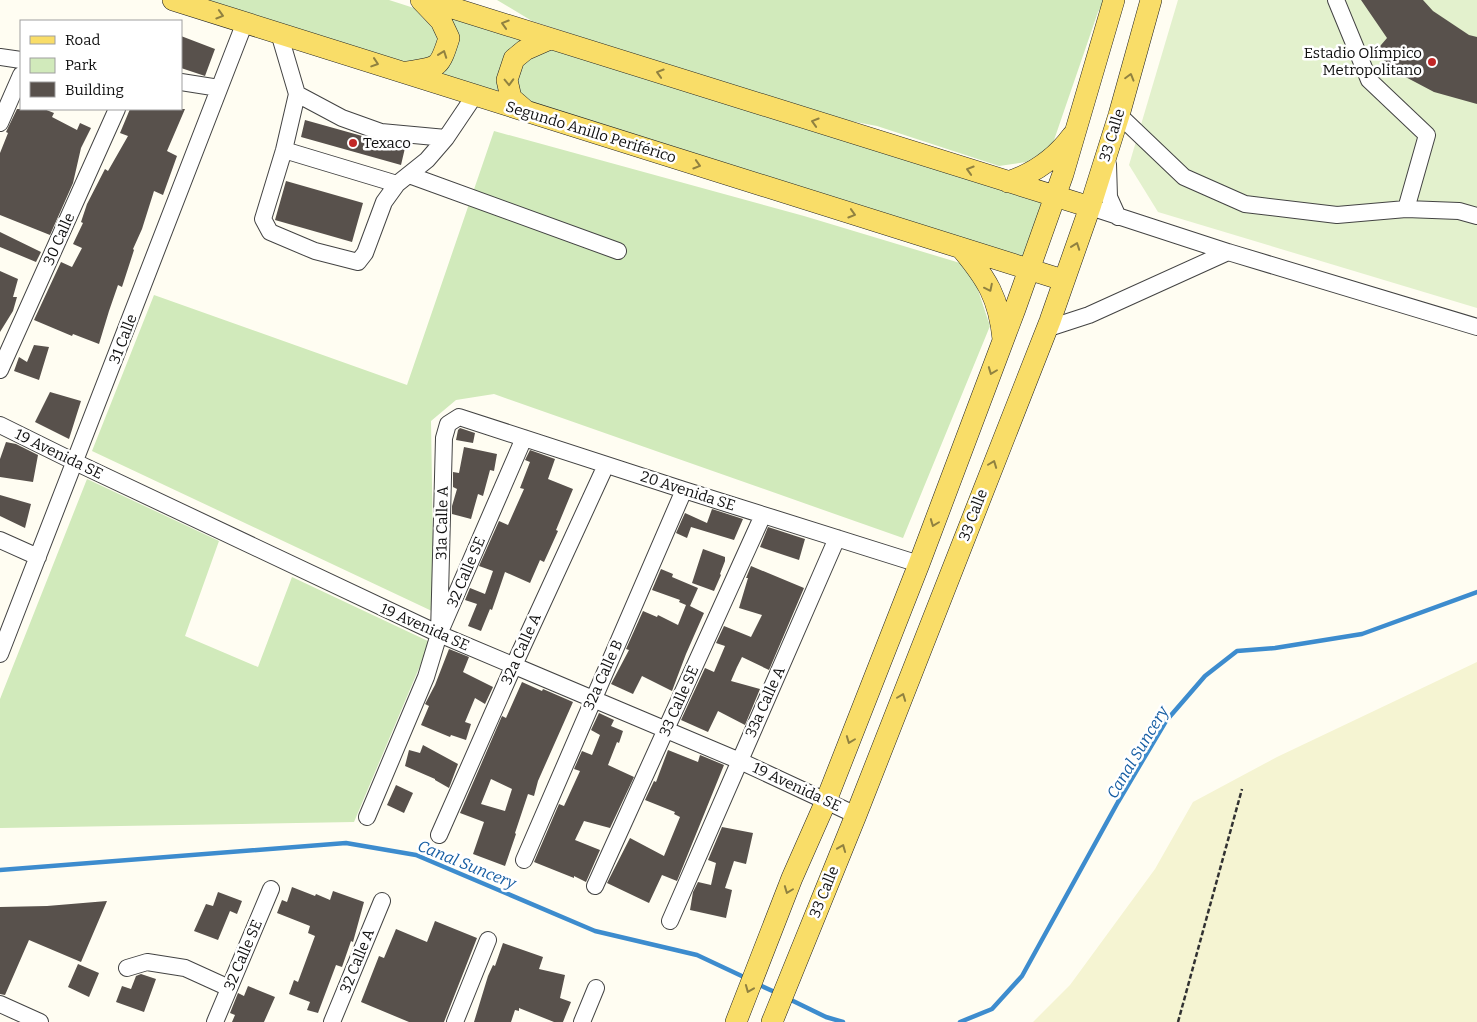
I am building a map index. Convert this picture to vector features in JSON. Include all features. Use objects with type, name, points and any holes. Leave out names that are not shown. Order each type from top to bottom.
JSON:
[{"type":"main road","name":"Segundo Anillo Periférico","points":[[173,0],[1064,280]]},
{"type":"main road","points":[[403,72],[430,68],[442,61],[449,38],[440,21],[421,0]]},
{"type":"main road","points":[[427,0],[1090,207]]},
{"type":"main road","points":[[736,1022],[792,878],[826,801],[1004,341],[1056,197],[1114,0]]},
{"type":"main road","name":"33 Calle","points":[[772,1022],[856,814],[1046,329],[1090,207],[1119,115],[1151,0]]},
{"type":"main road","points":[[527,111],[511,98],[507,80],[514,58],[525,50],[550,38]]},
{"type":"main road","points":[[1008,182],[1025,176],[1041,167],[1061,151],[1077,130]]},
{"type":"main road","points":[[961,248],[982,273],[996,302],[1004,341]]},
{"type":"street","points":[[1336,0],[1369,80],[1427,135],[1406,209]]},
{"type":"street","name":"31 Calle","points":[[1,648],[75,462],[244,22]]},
{"type":"street","points":[[279,33],[297,94],[284,150],[263,219],[270,232],[315,251],[358,262],[365,253],[384,202],[403,180],[427,160],[446,138],[475,95]]},
{"type":"street","points":[[0,57],[20,60]]},
{"type":"street","points":[[0,123],[20,77]]},
{"type":"street","points":[[182,82],[219,88]]},
{"type":"street","points":[[297,94],[342,118],[381,132],[446,138]]},
{"type":"street","name":"30 Calle","points":[[0,370],[117,110]]},
{"type":"street","points":[[1119,115],[1184,177],[1245,204],[1337,215],[1406,209],[1459,211],[1477,216]]},
{"type":"street","points":[[284,150],[403,180],[618,251]]},
{"type":"street","points":[[1107,151],[1109,197],[1118,217]]},
{"type":"street","points":[[1090,207],[1228,252],[1477,327]]},
{"type":"street","points":[[1046,329],[1089,315],[1228,252]]},
{"type":"street","name":"20 Avenida SE","points":[[459,417],[919,564]]},
{"type":"street","name":"31a Calle A","points":[[439,634],[444,438],[448,424],[459,417]]},
{"type":"street","name":"19 Avenida SE","points":[[0,425],[439,634],[740,760],[856,814]]},
{"type":"street","name":"32 Calle SE","points":[[367,817],[426,678],[439,634],[524,438]]},
{"type":"street","name":"32a Calle A","points":[[439,835],[514,665],[606,465]]},
{"type":"street","name":"32a Calle B","points":[[524,860],[684,490]]},
{"type":"street","name":"33 Calle SE","points":[[595,886],[763,515]]},
{"type":"street","name":"33a Calle A","points":[[670,921],[837,538]]},
{"type":"street","points":[[0,540],[38,557]]},
{"type":"street","name":"32 Calle SE","points":[[214,1022],[271,889]]},
{"type":"street","name":"32 Calle A","points":[[332,1022],[382,901]]},
{"type":"street","points":[[455,1022],[488,940]]},
{"type":"street","points":[[127,968],[147,962],[185,968],[229,988]]},
{"type":"street","points":[[582,1022],[596,988]]},
{"type":"street","points":[[0,1004],[40,1022]]},
{"type":"path","points":[[1178,1022],[1242,788]]},
{"type":"green space","points":[[188,0],[389,0],[414,8],[438,34],[436,55],[405,67]]},
{"type":"green space","points":[[497,0],[1105,0],[1098,12],[1053,143],[1043,152],[1026,162],[999,166],[877,126],[824,116],[532,21]]},
{"type":"green space","points":[[1178,0],[1477,0],[1477,308],[1158,212],[1129,165]]},
{"type":"green space","points":[[439,12],[530,43],[510,105],[422,77],[444,62]]},
{"type":"green space","points":[[548,45],[1054,198],[1031,266],[513,98],[516,60]]},
{"type":"green space","points":[[494,131],[804,216],[970,266],[990,326],[903,538],[494,394],[456,400],[431,421],[434,612],[92,451],[154,295],[407,385]]},
{"type":"green space","points":[[87,479],[219,541],[185,636],[258,667],[292,577],[430,642],[354,822],[0,828],[0,699]]},
{"type":"green space","points":[[1477,662],[1477,1022],[1033,1022],[1070,985],[1155,869],[1193,802],[1277,757]]},
{"type":"building","name":"Estadio Olímpico Metropolitano","points":[[1361,0],[1423,0],[1433,11],[1469,35],[1477,37],[1477,104],[1434,92],[1398,73],[1375,52],[1387,38]]},
{"type":"building","points":[[182,36],[215,49],[205,76],[182,68]]},
{"type":"building","points":[[17,109],[46,110],[54,113],[52,117],[77,130],[80,123],[91,128],[81,148],[73,183],[50,235],[0,215],[0,153],[8,133],[6,132]]},
{"type":"building","points":[[185,109],[167,151],[177,156],[163,195],[154,191],[142,229],[133,249],[122,287],[118,285],[99,344],[73,334],[72,336],[34,320],[61,262],[72,267],[82,248],[73,244],[83,223],[81,222],[87,204],[105,169],[108,171],[128,136],[120,133],[130,110]]},
{"type":"building","name":"Texaco","points":[[305,120],[405,148],[401,165],[301,137]]},
{"type":"building","points":[[286,181],[363,203],[352,242],[275,220]]},
{"type":"building","points":[[0,232],[41,252],[36,262],[0,247]]},
{"type":"building","points":[[0,271],[18,279],[13,297],[17,297],[13,311],[0,332]]},
{"type":"building","points":[[34,345],[49,347],[39,380],[14,371],[19,357],[27,362]]},
{"type":"building","points":[[50,392],[81,401],[69,439],[35,422]]},
{"type":"building","points":[[460,428],[475,433],[473,443],[456,440]]},
{"type":"building","points":[[6,442],[16,444],[38,455],[33,482],[0,477],[0,459]]},
{"type":"building","points":[[464,447],[497,454],[494,471],[490,470],[483,496],[478,494],[471,519],[452,514],[452,506],[457,489],[453,487],[453,472],[459,473]]},
{"type":"building","points":[[530,450],[555,459],[548,479],[573,489],[556,530],[558,531],[544,562],[540,560],[530,583],[505,572],[492,610],[490,609],[481,631],[468,626],[477,604],[465,600],[470,588],[485,594],[493,571],[479,566],[499,521],[508,525],[524,489],[520,488],[530,462],[525,460]]},
{"type":"building","points":[[0,495],[31,504],[25,528],[0,516]]},
{"type":"building","points":[[712,509],[743,519],[734,540],[691,527],[687,538],[676,533],[685,513],[707,523]]},
{"type":"building","points":[[768,527],[805,539],[799,560],[760,547]]},
{"type":"building","points":[[703,549],[725,557],[721,575],[714,591],[692,583]]},
{"type":"building","points":[[751,566],[804,588],[769,670],[742,657],[737,667],[731,681],[760,689],[745,725],[718,711],[708,732],[681,720],[705,668],[714,672],[725,646],[716,643],[724,626],[751,637],[762,615],[739,608],[748,578],[746,578]]},
{"type":"building","points":[[661,569],[673,574],[672,577],[698,588],[690,606],[704,613],[672,691],[642,676],[633,694],[611,684],[629,650],[626,649],[643,611],[657,617],[658,615],[678,625],[686,605],[679,602],[680,600],[652,590]]},
{"type":"building","points":[[449,649],[469,657],[463,672],[493,687],[485,704],[475,698],[465,722],[471,724],[466,740],[451,735],[450,737],[421,725],[429,706],[425,704],[435,685]]},
{"type":"building","points":[[522,682],[573,702],[538,781],[534,796],[528,794],[505,866],[473,854],[484,822],[460,813],[502,716],[506,718]],"holes":[[[491,779],[512,789],[505,811],[481,804]]]},
{"type":"building","points":[[599,713],[614,720],[611,726],[623,731],[608,765],[634,777],[610,828],[584,821],[575,840],[600,850],[586,882],[534,862],[559,804],[564,806],[580,771],[574,769],[582,751],[592,755],[600,735],[591,730]]},
{"type":"building","points":[[423,745],[458,764],[449,788],[435,779],[405,766],[409,750],[420,753]]},
{"type":"building","points":[[668,750],[698,762],[700,755],[724,765],[677,881],[662,875],[649,903],[607,883],[630,838],[664,856],[680,817],[674,814],[675,812],[645,800],[654,781],[656,782]]},
{"type":"building","points":[[396,785],[413,793],[404,813],[387,805]]},
{"type":"building","points":[[722,827],[753,833],[746,864],[734,861],[725,888],[732,890],[726,918],[690,910],[693,892],[698,882],[711,885],[716,863],[708,860]]},
{"type":"building","points":[[292,887],[330,900],[333,891],[364,902],[353,942],[351,941],[342,967],[336,965],[318,1013],[307,1010],[310,1002],[289,994],[294,980],[298,982],[315,936],[308,933],[310,926],[277,913],[282,900],[287,902]]},
{"type":"building","points":[[218,892],[242,901],[237,914],[230,911],[218,940],[194,931],[206,904],[213,906]]},
{"type":"building","points":[[107,901],[81,962],[29,940],[5,995],[0,994],[0,907],[47,906]]},
{"type":"building","points":[[435,921],[477,938],[444,1022],[409,1022],[361,1002],[379,956],[384,958],[396,929],[427,942]]},
{"type":"building","points":[[503,943],[543,957],[539,969],[565,975],[560,998],[571,1002],[563,1022],[554,1022],[519,1008],[519,1011],[515,1010],[511,1022],[474,1022],[488,976],[493,965],[495,966]]},
{"type":"building","points":[[78,964],[99,973],[89,997],[68,987]]},
{"type":"building","points":[[141,974],[156,979],[144,1012],[116,1002],[122,986],[131,989],[136,976]]},
{"type":"building","points":[[248,986],[275,997],[264,1022],[232,1022],[235,1015],[230,1013],[238,993],[244,996]]},
{"type":"waterway","name":"Canal Suncery","points":[[960,1022],[992,1009],[1022,976],[1118,802],[1166,721],[1205,676],[1237,651],[1275,648],[1362,634],[1477,592]]},
{"type":"waterway","name":"Canal Suncery","points":[[0,870],[346,843],[416,855],[595,931],[697,955],[746,978]]},
{"type":"waterway","name":"Canal Suncery","points":[[757,984],[777,993]]},
{"type":"waterway","name":"Canal Suncery","points":[[789,999],[826,1017],[843,1022]]},
{"type":"place","name":"Estadio Olímpico Metropolitano","points":[[1432,62]]},
{"type":"place","name":"Texaco","points":[[353,143]]}]
